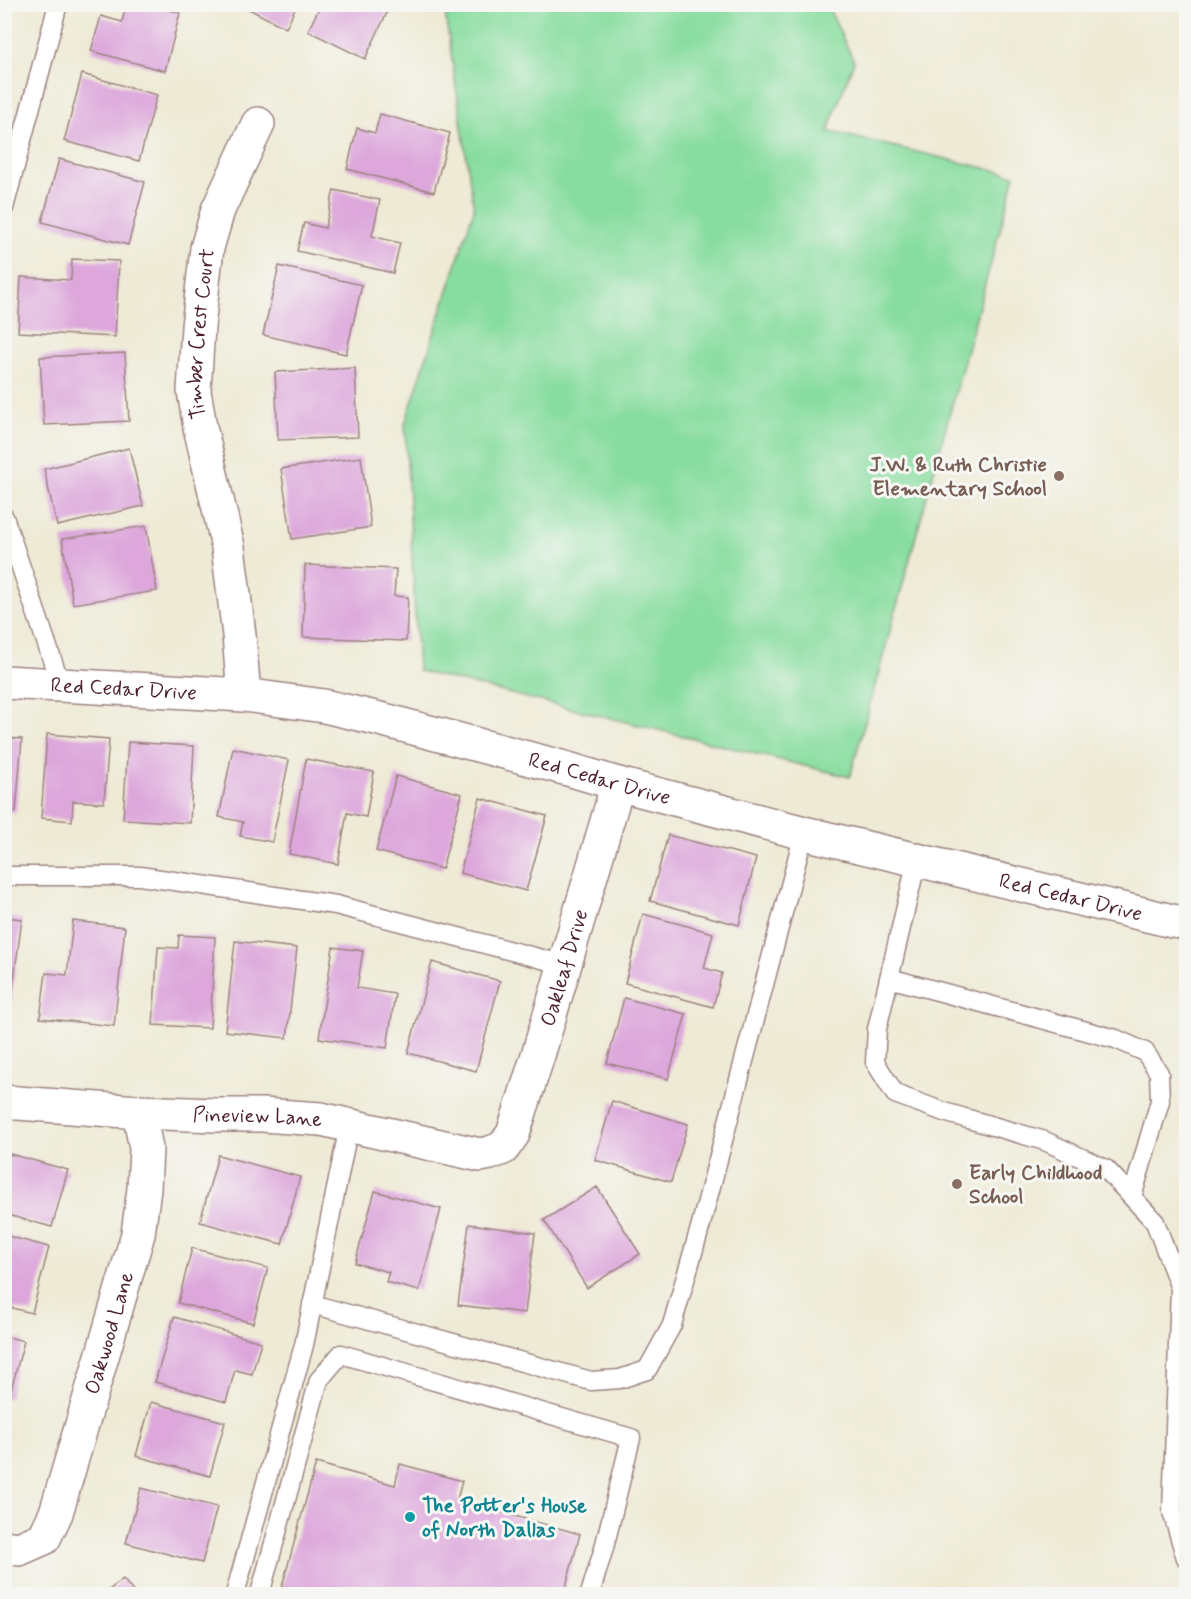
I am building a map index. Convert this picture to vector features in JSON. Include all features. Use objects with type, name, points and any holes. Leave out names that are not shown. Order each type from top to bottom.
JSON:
[{"type":"street","name":"Timber Crest Court","points":[[244,695],[228,547],[200,427],[194,391],[198,327],[207,248],[218,210],[258,124]]},
{"type":"street","name":"Red Cedar Drive","points":[[4,682],[244,695],[324,706],[804,833],[1186,923]]},
{"type":"street","name":"Oakleaf Drive","points":[[504,1148],[513,1134],[618,784]]},
{"type":"street","name":"Pineview Lane","points":[[4,1102],[139,1112],[321,1119],[480,1155],[504,1148]]},
{"type":"street","name":"Oakwood Lane","points":[[19,1545],[44,1538],[56,1513],[138,1234],[144,1189],[146,1148],[139,1112]]},
{"type":"lane","points":[[4,208],[58,4]]},
{"type":"lane","points":[[4,517],[61,686]]},
{"type":"lane","points":[[312,1304],[591,1381],[620,1379],[647,1370],[672,1325],[745,1063],[804,833]]},
{"type":"lane","points":[[916,860],[877,1029],[875,1062],[895,1094],[944,1112],[1046,1141],[1106,1169],[1155,1222],[1180,1288],[1172,1512],[1186,1558]]},
{"type":"lane","points":[[4,876],[140,876],[336,904],[565,965]]},
{"type":"lane","points":[[889,978],[1116,1039],[1145,1052],[1159,1072],[1160,1101],[1132,1197]]},
{"type":"lane","points":[[235,1594],[304,1346],[349,1126]]},
{"type":"lane","points":[[260,1594],[320,1380],[341,1354],[631,1438],[604,1548],[590,1594]]},
{"type":"green space","points":[[444,5],[827,5],[854,61],[828,131],[1015,175],[850,777],[418,671],[405,424],[474,209]]},
{"type":"building","points":[[126,4],[148,4],[180,13],[165,71],[91,51],[101,16],[122,22]]},
{"type":"building","points":[[239,4],[297,4],[286,28]]},
{"type":"building","points":[[321,4],[391,4],[365,59],[308,31]]},
{"type":"building","points":[[82,74],[157,95],[139,161],[64,141]]},
{"type":"building","points":[[380,114],[450,133],[434,192],[347,169],[357,128],[375,133]]},
{"type":"building","points":[[59,159],[145,182],[128,245],[42,222]]},
{"type":"building","points":[[334,190],[380,200],[372,236],[400,243],[393,273],[297,251],[304,223],[325,228]]},
{"type":"building","points":[[72,259],[119,261],[115,337],[18,332],[21,277],[71,280]]},
{"type":"building","points":[[279,266],[362,285],[346,354],[263,335]]},
{"type":"building","points":[[125,353],[129,421],[44,425],[40,357]]},
{"type":"building","points":[[355,368],[358,437],[278,440],[275,372]]},
{"type":"building","points":[[129,448],[143,506],[57,526],[44,469]]},
{"type":"building","points":[[361,457],[371,527],[292,539],[281,469]]},
{"type":"building","points":[[146,526],[157,591],[73,604],[62,539]]},
{"type":"building","points":[[305,565],[396,569],[394,596],[408,597],[406,641],[303,637]]},
{"type":"building","points":[[47,734],[109,739],[104,803],[73,801],[72,821],[41,818]]},
{"type":"building","points":[[4,738],[22,739],[16,812],[4,811]]},
{"type":"building","points":[[128,742],[194,746],[190,823],[123,819]]},
{"type":"building","points":[[233,748],[289,760],[272,842],[240,836],[243,822],[219,817]]},
{"type":"building","points":[[306,759],[374,772],[366,817],[347,813],[338,864],[289,854]]},
{"type":"building","points":[[396,776],[462,794],[442,869],[376,851]]},
{"type":"building","points":[[480,798],[547,816],[526,891],[460,873]]},
{"type":"building","points":[[668,835],[756,858],[739,925],[650,901]]},
{"type":"building","points":[[643,914],[713,933],[704,968],[722,973],[713,1007],[625,983]]},
{"type":"building","points":[[4,917],[22,919],[9,1017],[4,1016]]},
{"type":"building","points":[[73,921],[125,927],[114,1026],[40,1018],[46,973],[67,975]]},
{"type":"building","points":[[179,935],[215,937],[210,1028],[153,1025],[158,947],[178,948]]},
{"type":"building","points":[[235,941],[297,948],[287,1038],[225,1031]]},
{"type":"building","points":[[333,947],[363,951],[357,988],[395,994],[387,1048],[319,1038]]},
{"type":"building","points":[[432,962],[500,981],[476,1071],[408,1053]]},
{"type":"building","points":[[624,998],[686,1014],[668,1079],[607,1063]]},
{"type":"building","points":[[612,1101],[688,1124],[671,1182],[595,1160]]},
{"type":"building","points":[[10,1154],[68,1170],[52,1227],[4,1214],[4,1174]]},
{"type":"building","points":[[218,1155],[300,1177],[282,1244],[200,1222]]},
{"type":"building","points":[[597,1187],[640,1254],[587,1288],[544,1220]]},
{"type":"building","points":[[375,1191],[441,1209],[419,1291],[386,1282],[389,1272],[355,1263]]},
{"type":"building","points":[[469,1224],[535,1233],[525,1313],[458,1305]]},
{"type":"building","points":[[4,1235],[49,1247],[32,1313],[4,1306]]},
{"type":"building","points":[[192,1248],[268,1268],[253,1323],[178,1303]]},
{"type":"building","points":[[174,1317],[261,1342],[252,1374],[235,1370],[226,1402],[155,1382]]},
{"type":"building","points":[[4,1336],[24,1341],[9,1398],[4,1397]]},
{"type":"building","points":[[151,1402],[225,1422],[210,1476],[136,1456]]},
{"type":"building","name":"The Potter's House of North Dallas","points":[[316,1463],[395,1485],[400,1464],[462,1481],[457,1500],[580,1534],[564,1594],[280,1594]]},
{"type":"building","points":[[141,1488],[217,1507],[202,1563],[126,1543]]},
{"type":"building","points":[[123,1579],[135,1594],[104,1594]]},
{"type":"place","name":"J.W. & Ruth Christie Elementary School","points":[[1059,476]]},
{"type":"place","name":"Early Childhood School","points":[[957,1184]]},
{"type":"place","name":"The Potter's House of North Dallas","points":[[410,1517]]}]
